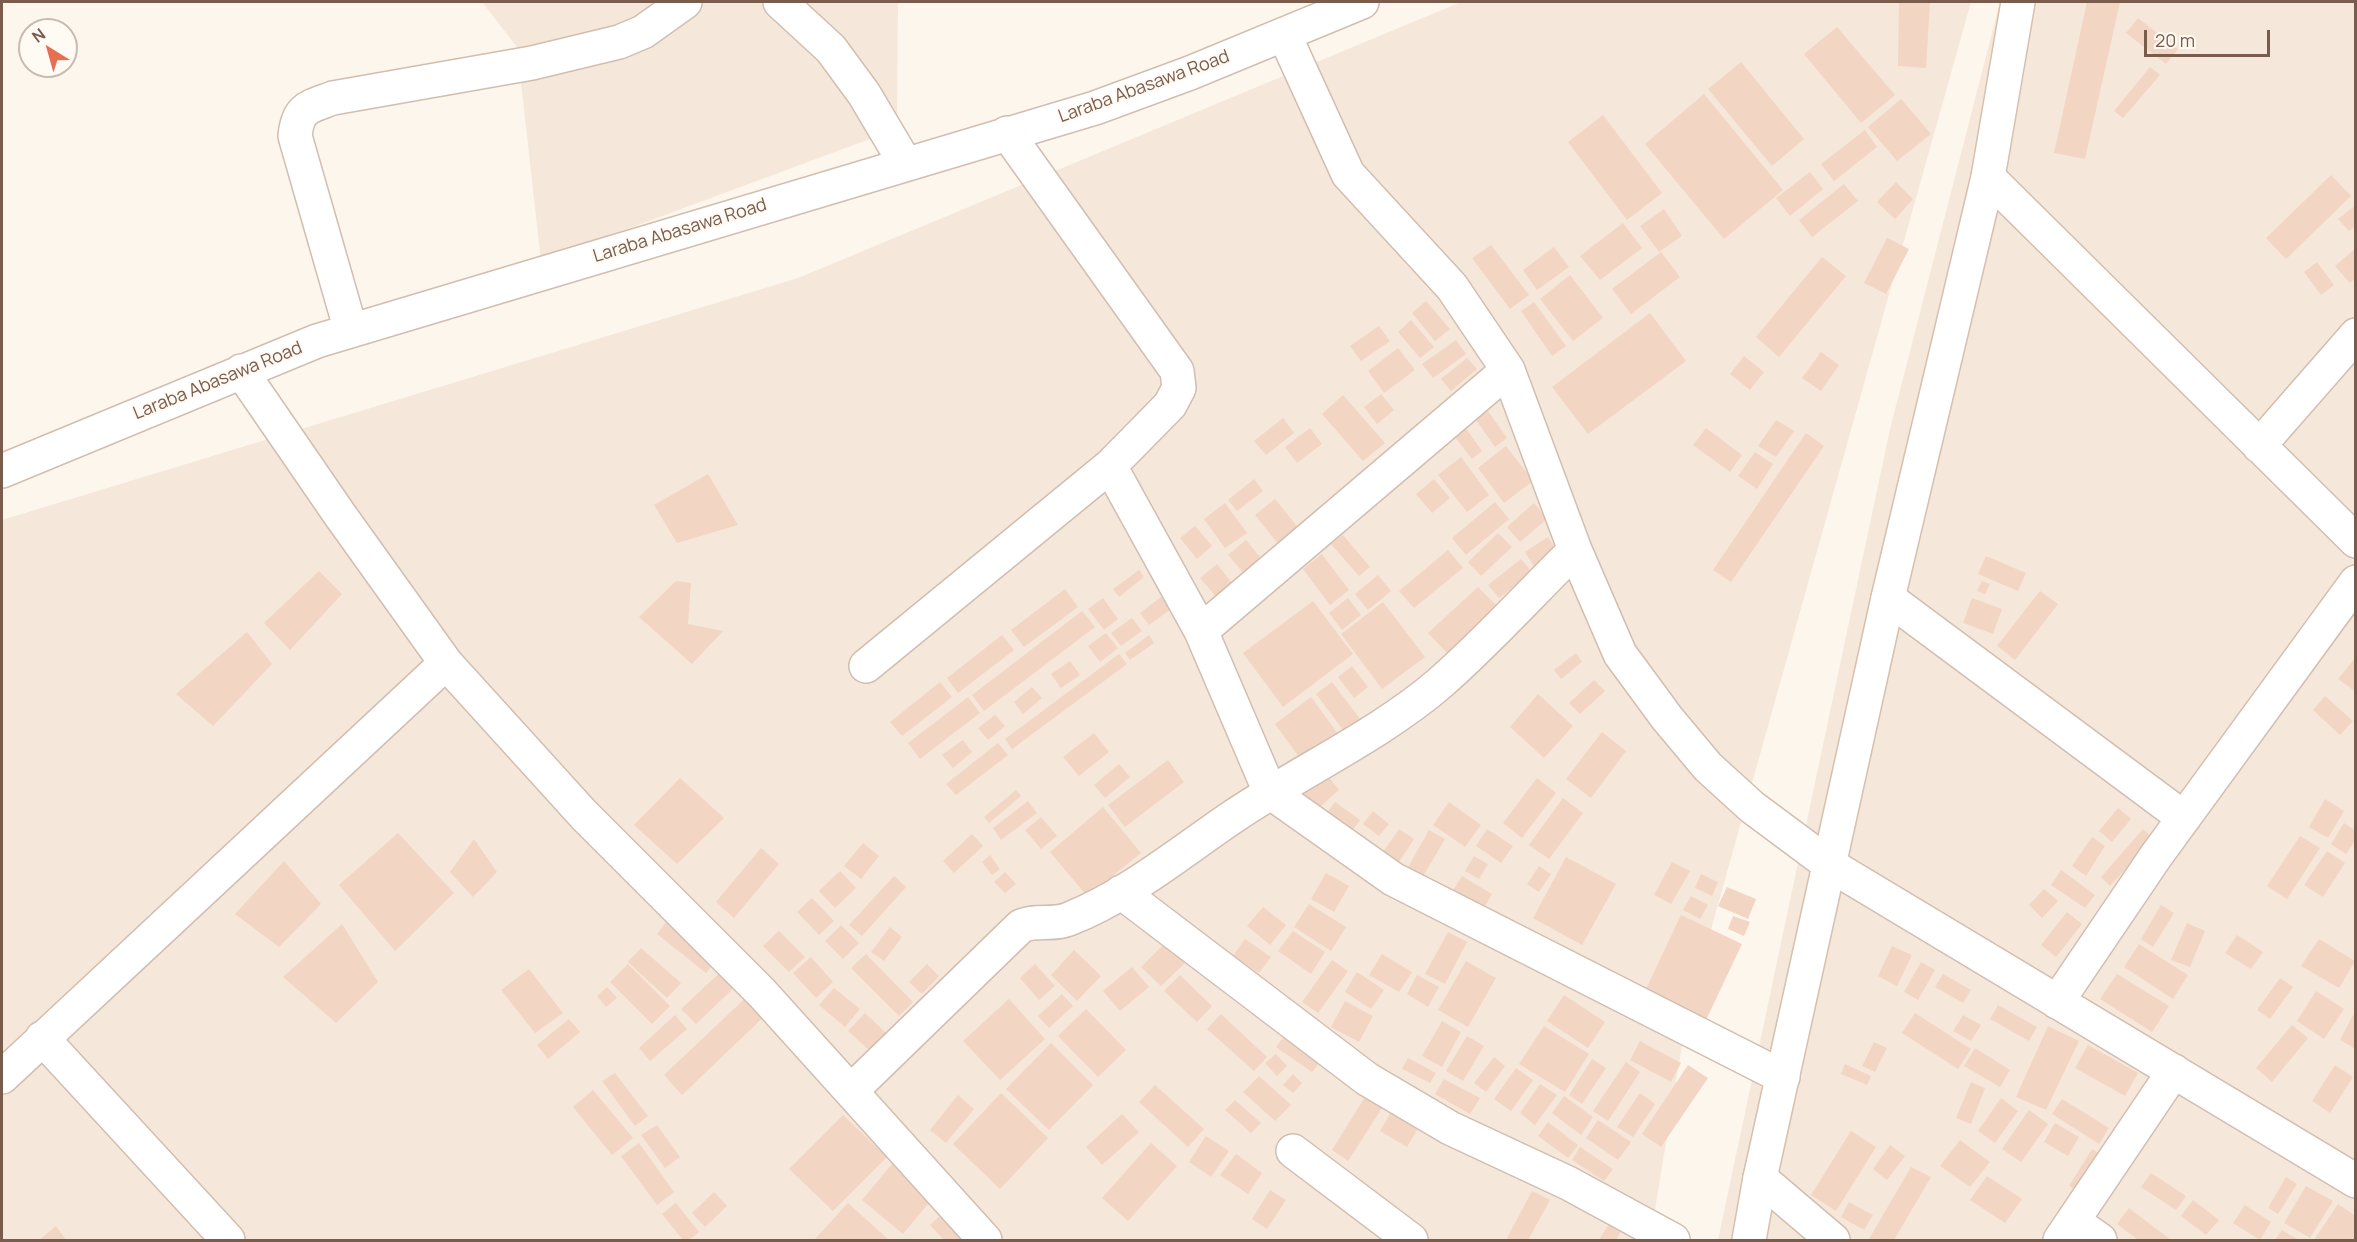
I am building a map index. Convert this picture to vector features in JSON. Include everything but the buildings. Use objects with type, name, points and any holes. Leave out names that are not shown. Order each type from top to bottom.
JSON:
[{"type":"street","points":[[351,331],[295,136],[296,121],[305,108],[333,98],[532,63],[619,42],[643,32],[685,2]]},
{"type":"street","points":[[780,2],[831,49],[864,94],[905,162]]},
{"type":"street","name":"Laraba Abasawa Road","points":[[2,471],[317,340],[905,162],[1095,108],[1362,2]]},
{"type":"street","points":[[1749,1240],[1760,1178],[1888,597],[1988,177],[2018,2]]},
{"type":"street","points":[[1284,34],[1348,174],[1452,286],[1508,370],[1575,550],[1620,654],[1667,718],[1708,767],[1752,807],[1830,865],[2355,1181]]},
{"type":"street","points":[[866,666],[1110,466],[1170,405],[1179,388],[1177,371],[1007,133]]},
{"type":"street","points":[[1988,177],[2355,541]]},
{"type":"street","points":[[2259,446],[2355,335]]},
{"type":"street","points":[[1201,631],[1508,370]]},
{"type":"street","points":[[242,371],[340,515],[446,663],[584,815],[762,993],[985,1240]]},
{"type":"street","points":[[1110,466],[1201,631],[1270,792],[1393,879],[1783,1077]]},
{"type":"street","points":[[851,1091],[1021,926],[1031,921],[1059,922],[1070,919],[1121,892],[1270,792],[1346,747],[1439,683],[1575,550]]},
{"type":"street","points":[[2057,1002],[2184,818],[2355,582]]},
{"type":"street","points":[[1888,597],[2184,818]]},
{"type":"street","points":[[2,1077],[446,663]]},
{"type":"street","points":[[1121,892],[1367,1079],[1450,1128],[1568,1184],[1673,1240]]},
{"type":"street","points":[[42,1038],[228,1240]]},
{"type":"street","points":[[2100,1240],[2066,1231],[2174,1071]]},
{"type":"street","points":[[1293,1151],[1411,1240]]},
{"type":"street","points":[[1760,1178],[1833,1240]]},
{"type":"shaded area","points":[[482,2],[898,2],[897,129],[541,261],[517,47]]},
{"type":"shaded area","points":[[1461,2],[1971,2],[1687,1015],[1650,1240],[2,1240],[2,520],[798,278]]},
{"type":"shaded area","points":[[2000,2],[2355,2],[2355,1240],[1718,1240],[1890,429]]}]
